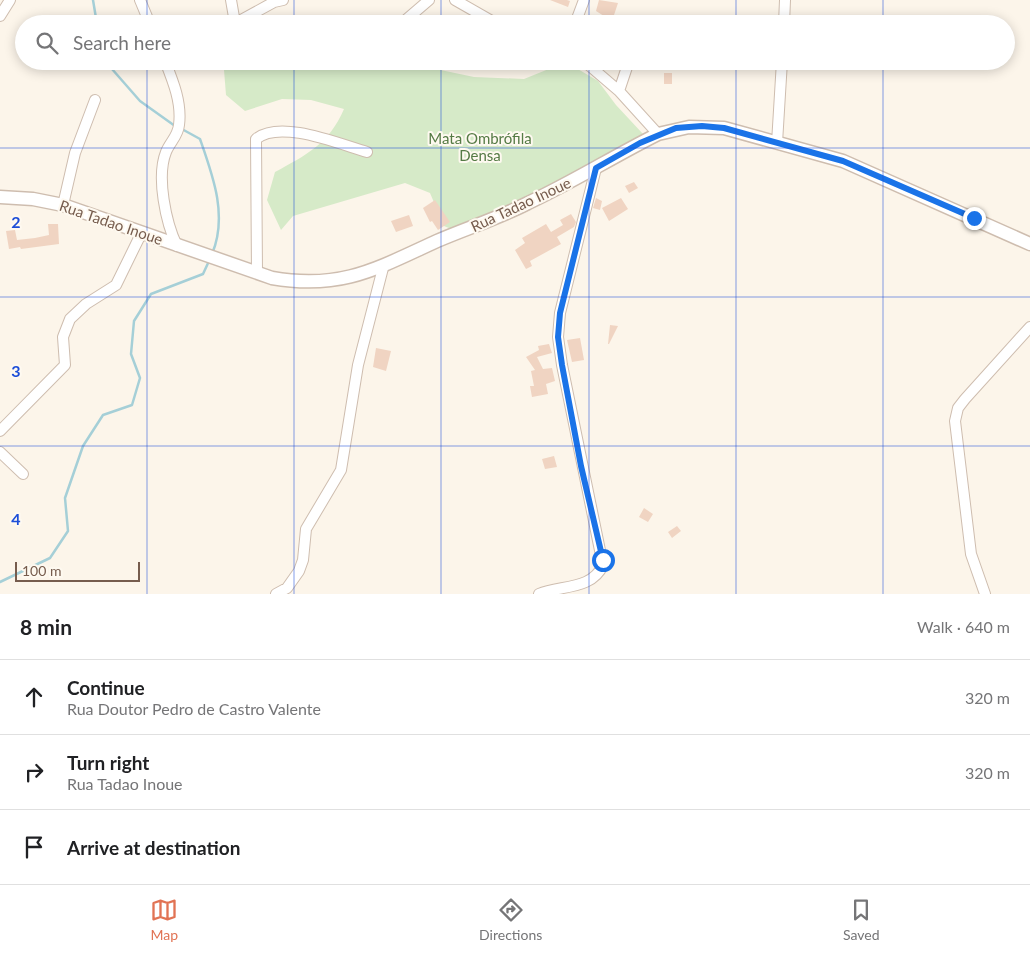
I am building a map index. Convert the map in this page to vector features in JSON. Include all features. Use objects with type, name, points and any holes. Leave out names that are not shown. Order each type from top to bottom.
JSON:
[{"type":"street","points":[[0,16],[10,0]]},
{"type":"street","points":[[140,0],[146,15]]},
{"type":"street","points":[[231,0],[233,15]]},
{"type":"street","points":[[411,15],[428,0]]},
{"type":"street","points":[[455,0],[481,15]]},
{"type":"street","points":[[578,15],[584,0]]},
{"type":"street","points":[[784,15],[785,0]]},
{"type":"street","points":[[250,15],[277,1]]},
{"type":"street","points":[[168,70],[176,95],[179,128],[166,153],[163,170],[169,229],[177,246]]},
{"type":"street","points":[[594,70],[619,91],[658,134]]},
{"type":"street","points":[[619,91],[627,70]]},
{"type":"street","points":[[777,143],[781,70]]},
{"type":"street","points":[[63,205],[75,153],[95,100]]},
{"type":"street","name":"Rua Tadao Inoue","points":[[0,197],[33,199],[63,205],[141,234],[288,281],[336,281],[383,268],[438,241],[526,204],[658,134],[676,128],[702,126],[724,128],[850,164],[1030,244]]},
{"type":"street","points":[[257,272],[256,139],[260,135],[290,130],[366,152]]},
{"type":"street","points":[[539,594],[584,584],[597,576],[603,566],[568,404],[558,337],[560,313],[596,168]]},
{"type":"street","points":[[0,431],[65,365],[63,337],[70,319],[86,304],[116,285],[141,234]]},
{"type":"street","points":[[276,594],[287,588],[299,572],[306,529],[341,470],[358,365],[383,268]]},
{"type":"street","points":[[985,594],[972,559],[967,531],[954,429],[956,414],[965,399],[1030,327]]},
{"type":"street","points":[[0,452],[23,474]]},
{"type":"green space","name":"Mata Ombrófila Densa","points":[[224,70],[441,70],[474,77],[524,79],[546,70],[579,70],[598,81],[616,105],[643,134],[504,213],[456,231],[444,226],[430,193],[405,183],[293,216],[281,230],[267,200],[275,172],[297,160],[324,140],[344,109],[311,100],[282,99],[245,111],[226,95]]},
{"type":"building","points":[[550,0],[567,0],[570,1],[568,7]]},
{"type":"building","points":[[599,0],[618,3],[614,15],[602,15],[596,11]]},
{"type":"building","points":[[664,73],[672,73],[672,84],[664,84]]},
{"type":"building","points":[[634,182],[638,188],[629,193],[625,186]]},
{"type":"building","points":[[596,198],[602,201],[600,210],[593,208]]},
{"type":"building","points":[[621,198],[628,209],[609,221],[602,208]]},
{"type":"building","points":[[435,200],[450,222],[438,230],[432,221],[430,222],[423,208]]},
{"type":"building","points":[[571,214],[576,222],[574,227],[557,237],[561,244],[530,261],[532,266],[526,269],[515,250],[525,243],[522,238],[546,224],[551,232],[563,225],[560,220]]},
{"type":"building","points":[[409,215],[413,226],[396,232],[391,221]]},
{"type":"building","points":[[48,224],[58,224],[59,244],[9,249],[6,231],[15,230],[17,240],[35,238],[49,235]]},
{"type":"building","points":[[610,325],[618,326],[608,344]]},
{"type":"building","points":[[580,338],[584,360],[572,362],[567,340]]},
{"type":"building","points":[[549,344],[552,353],[537,357],[543,369],[552,368],[555,381],[546,384],[548,394],[532,397],[530,386],[534,386],[531,371],[535,370],[526,357],[539,350],[538,346]]},
{"type":"building","points":[[376,348],[391,351],[386,371],[373,367]]},
{"type":"building","points":[[554,456],[557,467],[545,469],[542,459]]},
{"type":"building","points":[[644,508],[653,514],[648,522],[639,517]]},
{"type":"building","points":[[677,526],[681,531],[672,538],[668,532]]},
{"type":"waterway","points":[[93,0],[96,15]]},
{"type":"waterway","points":[[113,70],[140,101],[175,126]]},
{"type":"waterway","points":[[180,128],[200,139],[214,182],[219,211],[219,225],[217,240],[212,254]]},
{"type":"waterway","points":[[0,582],[50,558],[68,531],[65,498],[83,446],[103,415],[132,405],[140,378],[131,354],[134,321],[151,294],[203,274],[209,261]]},
{"type":"route","points":[[603,560],[581,466],[558,337],[560,313],[596,168],[640,143],[676,128],[689,126],[724,128],[843,161],[974,218]]}]
